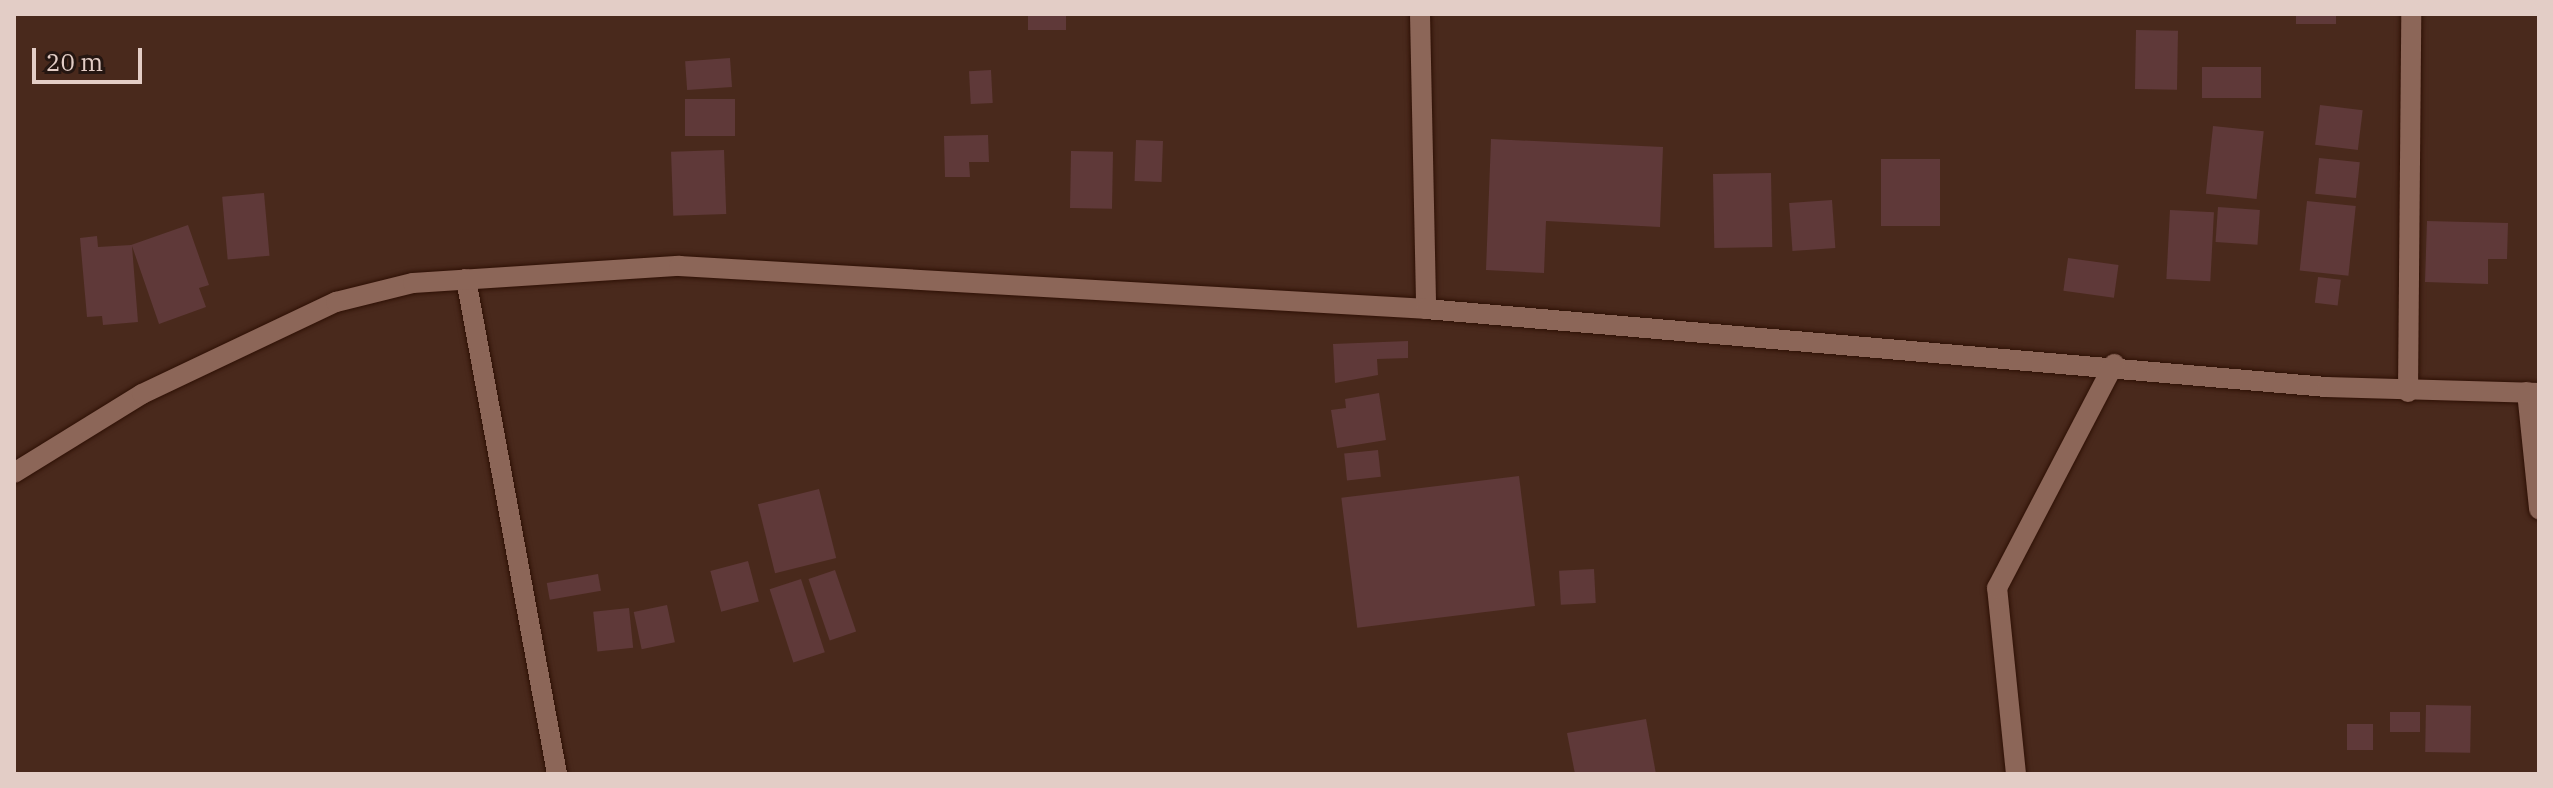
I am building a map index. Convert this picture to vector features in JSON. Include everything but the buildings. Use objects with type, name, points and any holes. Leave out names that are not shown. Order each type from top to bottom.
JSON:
[{"type":"street","points":[[1420,14],[1426,309]]},
{"type":"street","points":[[2408,392],[2411,14]]},
{"type":"street","points":[[14,473],[245,340],[336,302],[466,279],[679,266],[1426,309],[2114,364],[2408,392],[2533,393],[2539,509]]},
{"type":"street","points":[[466,279],[557,774]]},
{"type":"street","points":[[2016,774],[1997,588],[2114,364]]}]
